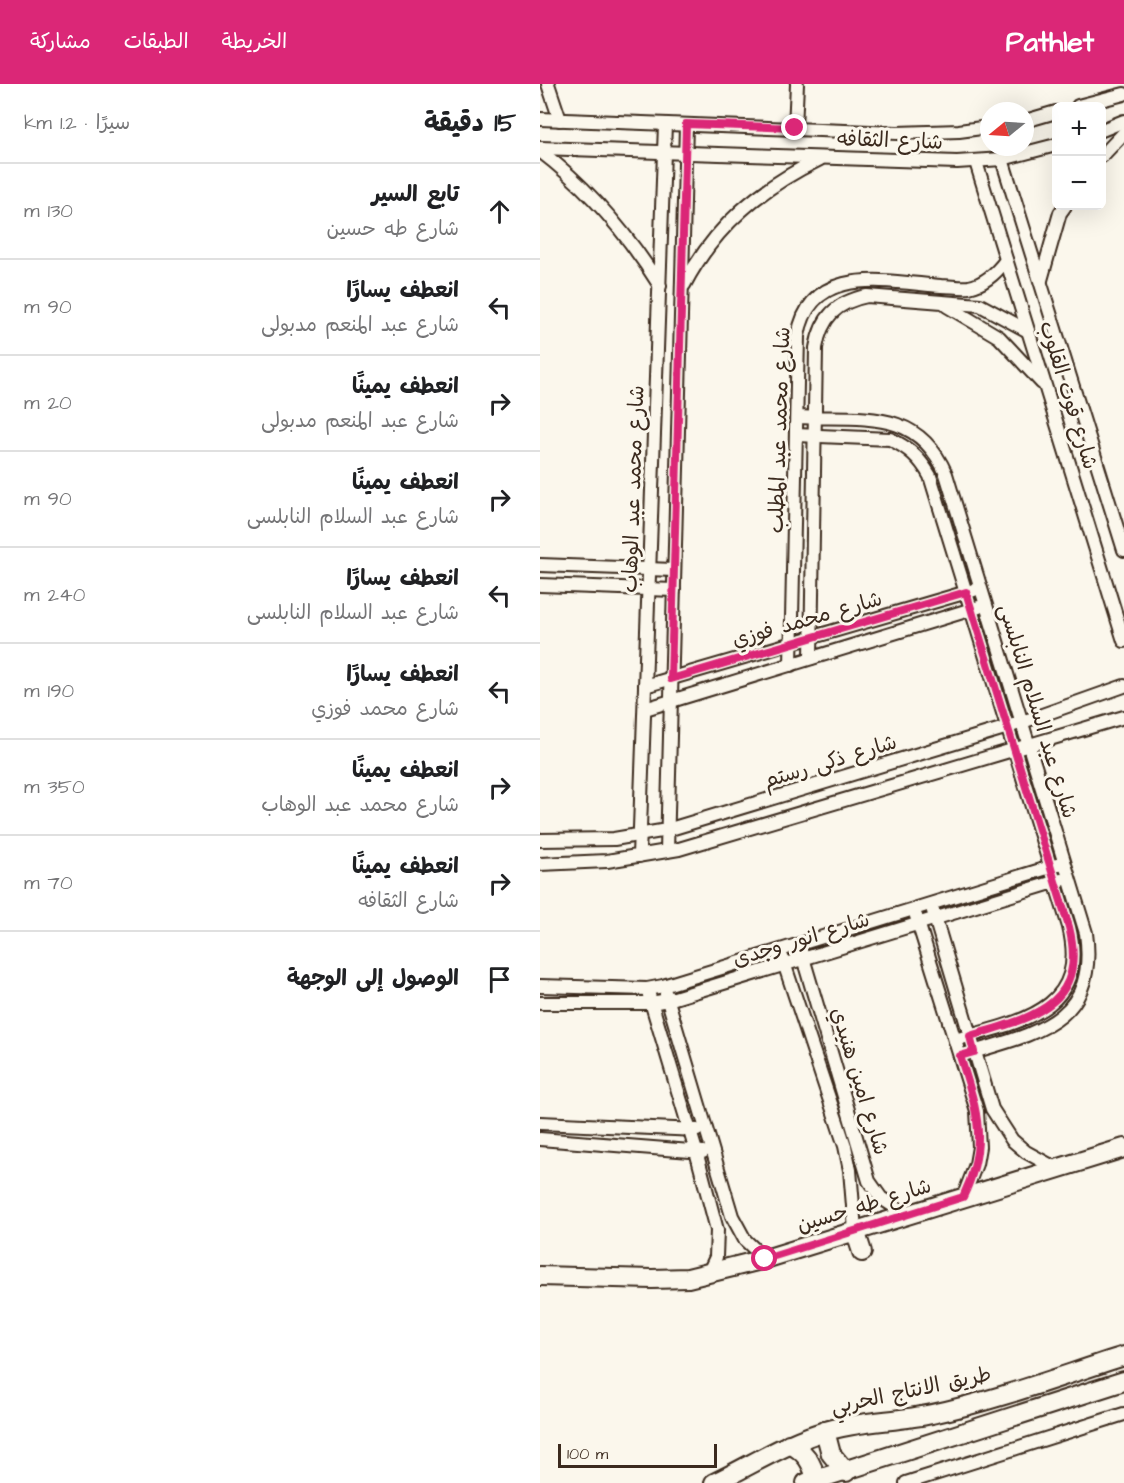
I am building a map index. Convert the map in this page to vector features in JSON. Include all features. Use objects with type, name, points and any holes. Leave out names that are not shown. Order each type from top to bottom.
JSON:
[{"type":"main road","name":"شارع طه حسين","points":[[540,1276],[652,1280],[708,1274],[765,1259],[1124,1148]]},
{"type":"main road","points":[[855,1230],[862,1252]]},
{"type":"main road","name":"طريق الانتاج الحربي","points":[[714,1483],[789,1444],[825,1431],[956,1408],[1124,1356]]},
{"type":"main road","points":[[789,1444],[801,1451],[810,1461],[811,1482],[1124,1381]]},
{"type":"main road","points":[[825,1431],[831,1454],[846,1472]]},
{"type":"street","points":[[548,84],[560,120]]},
{"type":"street","points":[[795,128],[797,84]]},
{"type":"street","points":[[1093,102],[1124,94]]},
{"type":"street","points":[[1034,118],[1052,113]]},
{"type":"street","name":"شارع الثقافه","points":[[540,119],[928,133],[980,129]]},
{"type":"street","points":[[1106,127],[1124,122]]},
{"type":"street","name":"شارع محمد عبد الوهاب","points":[[639,856],[665,124]]},
{"type":"street","name":"شارع محمد عبد الوهاب","points":[[667,851],[686,124]]},
{"type":"street","points":[[1106,151],[1124,133]]},
{"type":"street","name":"شارع الثقافه","points":[[540,149],[976,162],[1002,159],[1052,146]]},
{"type":"street","points":[[540,149],[612,217],[660,286]]},
{"type":"street","points":[[682,288],[697,260],[739,210],[765,190],[823,158]]},
{"type":"street","name":"شارع قوت القلوب","points":[[1002,159],[1124,550]]},
{"type":"street","name":"شارع قوت القلوب","points":[[976,162],[1124,641]]},
{"type":"street","points":[[1040,281],[1062,210]]},
{"type":"street","name":"شارع محمد عبد المطلب","points":[[791,665],[801,323],[810,306],[824,292],[841,283],[860,281],[968,287],[990,277],[1006,260]]},
{"type":"street","name":"شارع محمد عبد المطلب","points":[[811,658],[818,332],[826,318],[837,306],[851,299],[867,296],[980,305],[1005,316],[1028,331]]},
{"type":"street","points":[[941,302],[971,318],[999,338],[1024,361],[1045,387]]},
{"type":"street","name":"شارع عبد السلام النابلسى","points":[[797,417],[887,422],[902,425],[928,442],[937,454],[946,474],[1086,933],[1088,952],[1086,975],[1077,996],[1058,1020],[1045,1029],[960,1056]]},
{"type":"street","name":"شارع عبد السلام النابلسى","points":[[796,435],[876,437],[903,445],[914,453],[930,476],[1073,945],[1073,963],[1068,980],[1059,996],[1046,1009],[1030,1018],[955,1040]]},
{"type":"street","points":[[540,565],[674,570]]},
{"type":"street","points":[[540,585],[674,590]]},
{"type":"street","name":"شارع محمد فوزي","points":[[645,686],[980,588]]},
{"type":"street","name":"شارع محمد فوزي","points":[[645,709],[986,605]]},
{"type":"street","name":"شارع ذكى رستم","points":[[540,840],[614,839],[667,830],[1008,727],[1124,686]]},
{"type":"street","name":"شارع ذكى رستم","points":[[540,864],[607,861],[667,851],[1124,717]]},
{"type":"street","name":"شارع انور وجدى","points":[[540,986],[646,989],[663,986],[1064,863]]},
{"type":"street","name":"شارع انور وجدى","points":[[540,1003],[651,1003],[668,1000],[1069,878]]},
{"type":"street","points":[[930,904],[992,1109],[1000,1125],[1026,1152],[1058,1169]]},
{"type":"street","points":[[914,909],[977,1111],[979,1129],[976,1164],[963,1197]]},
{"type":"street","name":"شارع امين هنيدي","points":[[799,944],[869,1181],[880,1198],[906,1214]]},
{"type":"street","name":"شارع امين هنيدي","points":[[780,950],[845,1146],[850,1170],[855,1230]]},
{"type":"street","points":[[663,986],[736,1225],[745,1240],[765,1259]]},
{"type":"street","points":[[646,989],[690,1130],[718,1239],[716,1257],[708,1274]]},
{"type":"street","points":[[540,1123],[707,1131]]},
{"type":"street","points":[[540,1139],[714,1154]]},
{"type":"street","points":[[906,1483],[1124,1414]]},
{"type":"route","points":[[765,1259],[963,1197],[976,1164],[979,1129],[977,1111],[960,1056],[974,1052],[970,1036],[1030,1018],[1046,1009],[1059,996],[1068,980],[1073,963],[1073,945],[1069,927],[966,592],[671,679],[686,124],[795,128]]}]
